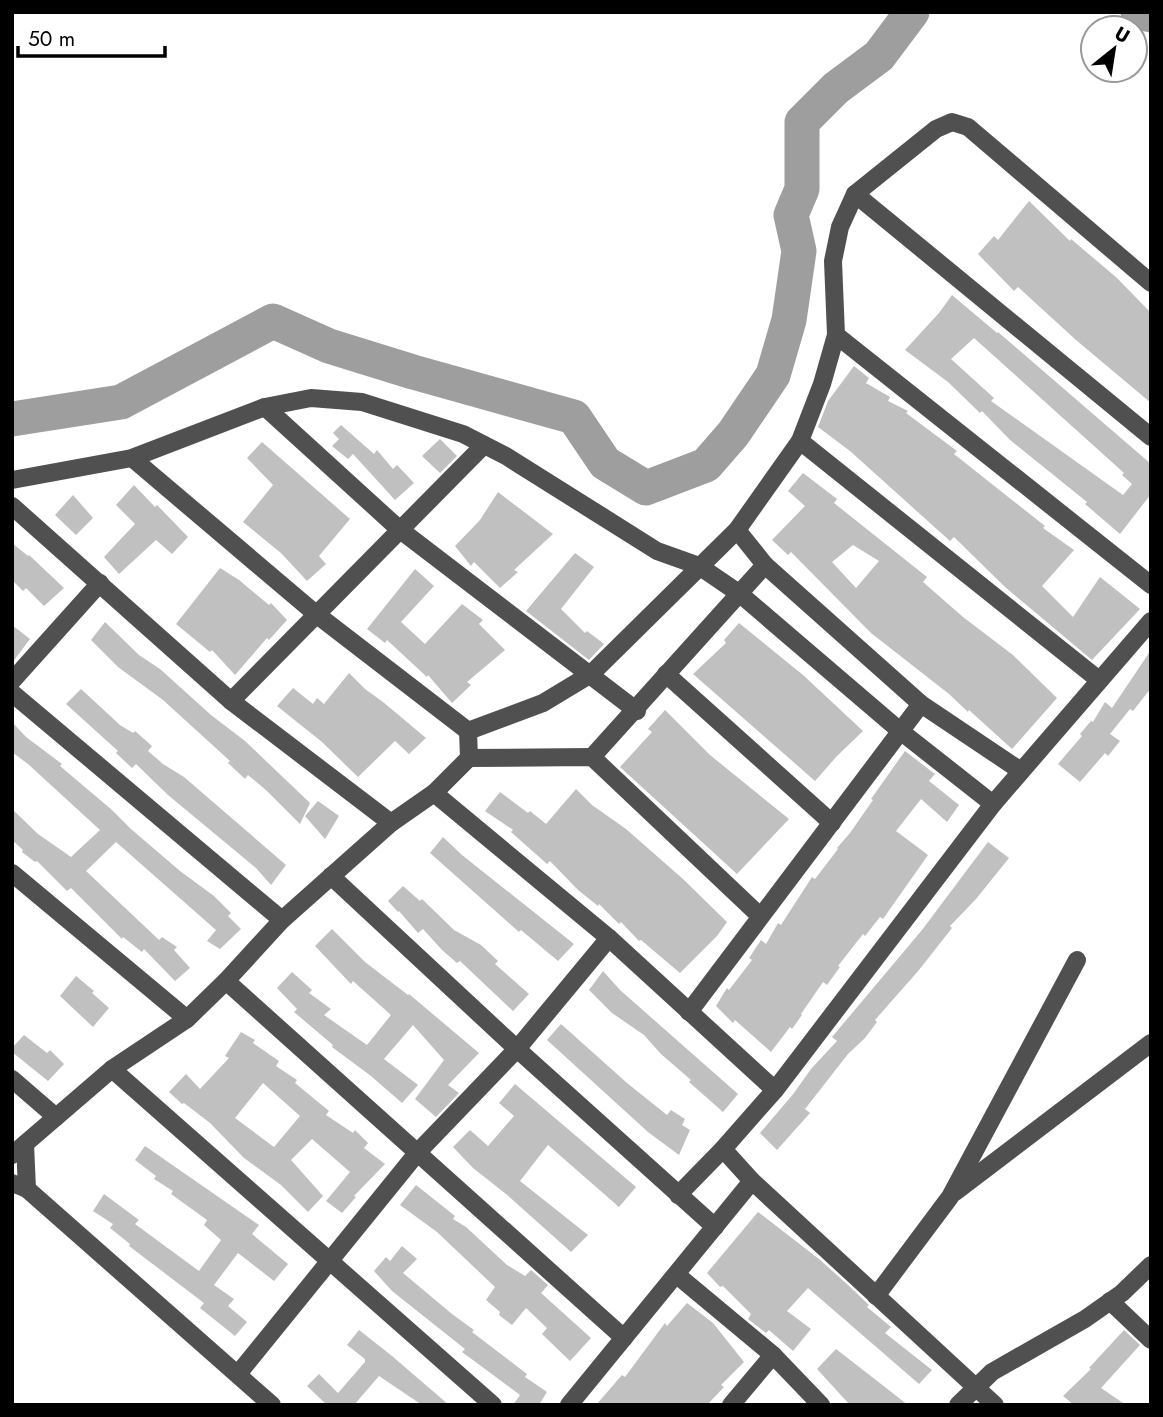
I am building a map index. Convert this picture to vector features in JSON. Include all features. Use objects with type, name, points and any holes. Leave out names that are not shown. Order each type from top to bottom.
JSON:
[{"type":"street","points":[[468,731],[543,703],[591,674],[737,530],[800,441],[822,384],[836,335],[833,261],[840,227],[855,194],[866,182],[936,129],[952,121],[968,127],[1151,283]]},
{"type":"street","points":[[855,194],[1151,437]]},
{"type":"street","points":[[836,335],[1151,585]]},
{"type":"street","points":[[12,480],[132,457],[265,407],[312,398],[362,402],[463,434],[506,456],[657,551],[699,566],[740,594],[899,730],[993,804]]},
{"type":"street","points":[[265,407],[399,529],[637,711]]},
{"type":"street","points":[[800,441],[1099,680]]},
{"type":"street","points":[[231,701],[484,444]]},
{"type":"street","points":[[132,457],[316,614],[468,731]]},
{"type":"street","points":[[12,506],[231,701],[391,823]]},
{"type":"street","points":[[737,530],[765,565],[921,704],[1021,771]]},
{"type":"street","points":[[592,757],[637,711],[666,674],[765,565]]},
{"type":"street","points":[[12,681],[100,583]]},
{"type":"street","points":[[678,1195],[775,1090],[993,804],[1151,621]]},
{"type":"street","points":[[666,674],[832,823]]},
{"type":"street","points":[[12,693],[282,920]]},
{"type":"street","points":[[688,1012],[921,704]]},
{"type":"street","points":[[468,731],[469,758]]},
{"type":"street","points":[[272,1405],[19,1186],[18,1150],[112,1069],[187,1019],[282,920],[391,823],[434,793],[469,758],[592,757],[760,916]]},
{"type":"street","points":[[434,793],[609,938],[775,1090]]},
{"type":"street","points":[[12,873],[187,1019]]},
{"type":"street","points":[[331,876],[517,1049],[715,1227]]},
{"type":"street","points":[[238,1374],[418,1152],[517,1049],[609,938]]},
{"type":"street","points":[[876,1296],[950,1197],[1077,960]]},
{"type":"street","points":[[226,981],[624,1338]]},
{"type":"street","points":[[950,1197],[1151,1042]]},
{"type":"street","points":[[112,1069],[493,1405]]},
{"type":"street","points":[[12,1079],[56,1117]]},
{"type":"street","points":[[723,1149],[752,1181],[995,1405]]},
{"type":"street","points":[[569,1405],[752,1181]]},
{"type":"street","points":[[958,1405],[992,1372],[1085,1319],[1122,1293],[1151,1265]]},
{"type":"street","points":[[677,1275],[773,1355],[821,1405]]},
{"type":"street","points":[[1110,1301],[1151,1340]]},
{"type":"street","points":[[731,1405],[773,1355]]},
{"type":"building","points":[[1029,201],[1070,241],[1071,239],[1117,278],[1151,313],[1151,403],[1018,287],[1014,291],[978,254],[994,236],[998,240]]},
{"type":"building","points":[[952,295],[1151,464],[1151,494],[1120,534],[1085,504],[1087,502],[1010,440],[982,411],[980,413],[948,382],[905,350]],"holes":[[[974,338],[1124,473],[1122,475],[1132,484],[1123,495],[991,401],[994,398],[951,359]]]},
{"type":"building","points":[[854,366],[869,378],[866,383],[890,397],[888,401],[908,411],[906,413],[957,451],[954,454],[1045,526],[1043,528],[1074,550],[1042,586],[1073,617],[1100,577],[1140,609],[1092,660],[1005,587],[954,537],[950,541],[850,451],[818,427],[828,401]]},
{"type":"building","points":[[341,425],[374,454],[377,450],[393,469],[397,465],[414,483],[395,500],[353,454],[348,459],[332,446],[339,439],[333,433]]},
{"type":"building","points":[[440,439],[457,456],[440,473],[422,456]]},
{"type":"building","points":[[262,442],[350,519],[319,556],[326,564],[307,581],[281,553],[243,522],[273,485],[247,458]]},
{"type":"building","points":[[803,473],[837,499],[834,503],[927,577],[923,582],[1013,655],[1057,698],[1012,749],[969,710],[968,712],[871,633],[791,552],[788,555],[772,540],[805,506],[788,491]],"holes":[[[853,545],[879,561],[856,588],[832,562]]]},
{"type":"building","points":[[134,485],[188,537],[172,554],[156,540],[119,574],[104,557],[135,524],[116,505]]},
{"type":"building","points":[[498,492],[553,534],[514,570],[518,572],[500,588],[474,562],[471,566],[455,546],[480,520]]},
{"type":"building","points":[[73,495],[93,518],[76,535],[55,515]]},
{"type":"building","points":[[12,543],[64,588],[44,606],[26,588],[23,591],[12,580]]},
{"type":"building","points":[[575,553],[594,567],[561,609],[585,633],[587,631],[604,644],[589,660],[526,611]]},
{"type":"building","points":[[220,568],[269,605],[271,603],[287,620],[269,640],[267,638],[235,675],[212,650],[210,652],[176,624]]},
{"type":"building","points":[[415,569],[434,586],[401,622],[425,644],[462,604],[483,620],[479,624],[505,650],[467,682],[471,685],[452,703],[428,675],[427,677],[387,640],[385,643],[367,629]]},
{"type":"building","points":[[105,622],[139,655],[160,669],[211,715],[245,741],[310,803],[300,824],[267,791],[248,775],[245,779],[228,763],[230,761],[163,700],[118,667],[91,640]]},
{"type":"building","points":[[739,623],[803,675],[863,731],[815,781],[693,674],[726,643],[724,640]]},
{"type":"building","points":[[12,625],[30,639],[12,663]]},
{"type":"building","points":[[1151,650],[1151,688],[1110,734],[1120,741],[1108,756],[1105,753],[1080,782],[1058,764],[1082,736],[1080,734],[1093,722],[1105,702],[1112,708]]},
{"type":"building","points":[[349,673],[426,738],[409,754],[395,741],[358,777],[322,742],[277,706],[293,688],[313,704],[317,698],[324,704]]},
{"type":"building","points":[[81,689],[120,725],[133,733],[135,731],[152,746],[148,751],[163,764],[184,777],[286,865],[271,885],[256,868],[168,795],[136,764],[132,768],[116,753],[118,751],[66,704]]},
{"type":"building","points":[[665,710],[710,755],[789,819],[737,874],[620,767],[652,732],[648,729]]},
{"type":"building","points":[[12,722],[26,737],[62,764],[60,766],[131,829],[214,896],[231,913],[228,916],[241,929],[220,949],[207,941],[216,930],[116,842],[86,871],[159,940],[162,937],[177,947],[174,950],[190,968],[175,981],[144,949],[142,952],[123,937],[122,939],[71,888],[67,891],[37,861],[22,852],[12,840],[12,809],[38,834],[71,857],[100,830],[12,752]]},
{"type":"building","points":[[905,751],[935,774],[929,781],[959,805],[947,822],[921,799],[896,831],[928,855],[883,919],[880,917],[865,936],[863,934],[827,985],[823,982],[792,1029],[790,1027],[771,1052],[735,1020],[733,1023],[716,1006],[727,988],[729,990],[752,960],[749,958],[761,940],[766,944],[812,877],[815,879],[850,833]]},
{"type":"building","points":[[576,789],[683,879],[727,922],[717,936],[680,973],[639,941],[621,922],[619,924],[599,904],[598,906],[578,890],[550,861],[547,864],[511,832],[513,830],[485,811],[500,792],[546,824]]},
{"type":"building","points":[[318,801],[339,816],[325,839],[305,816]]},
{"type":"building","points":[[443,837],[574,944],[558,961],[521,930],[519,932],[430,853]]},
{"type":"building","points":[[988,842],[1009,858],[950,926],[952,928],[919,970],[875,1020],[877,1022],[865,1038],[848,1054],[805,1109],[810,1113],[777,1150],[760,1133],[837,1041],[832,1037],[922,930]]},
{"type":"building","points":[[403,886],[420,901],[422,899],[454,930],[481,945],[498,961],[495,964],[529,994],[513,1011],[460,961],[457,963],[442,950],[423,929],[418,933],[388,901]]},
{"type":"building","points":[[332,929],[365,962],[409,994],[479,1053],[448,1085],[459,1093],[436,1117],[415,1099],[444,1060],[413,1025],[384,1059],[418,1085],[402,1103],[332,1047],[333,1045],[294,1012],[297,1009],[277,988],[292,972],[312,990],[309,993],[331,1009],[324,1015],[367,1045],[391,1015],[353,981],[351,984],[315,946]]},
{"type":"building","points":[[603,971],[620,990],[738,1094],[723,1112],[689,1082],[691,1080],[644,1035],[612,1013],[589,990]]},
{"type":"building","points":[[76,976],[109,1008],[93,1027],[60,996]]},
{"type":"building","points":[[561,1024],[667,1115],[671,1110],[685,1119],[682,1125],[690,1130],[679,1155],[648,1132],[547,1040]]},
{"type":"building","points":[[241,1032],[255,1040],[253,1043],[279,1061],[276,1066],[297,1080],[295,1083],[329,1111],[326,1115],[353,1133],[355,1130],[368,1143],[364,1148],[385,1164],[354,1196],[356,1197],[342,1213],[326,1201],[350,1172],[312,1139],[291,1160],[323,1196],[308,1212],[281,1185],[244,1158],[210,1123],[169,1092],[186,1074],[200,1089],[229,1058],[225,1056]],"holes":[[[263,1083],[300,1116],[274,1147],[235,1118]]]},
{"type":"building","points":[[24,1035],[47,1053],[50,1050],[64,1064],[48,1081],[12,1052],[12,1048]]},
{"type":"building","points":[[515,1084],[636,1187],[619,1207],[548,1145],[520,1181],[588,1235],[571,1252],[473,1168],[453,1147],[470,1130],[488,1146],[514,1116],[499,1103]]},
{"type":"building","points":[[145,1146],[259,1225],[252,1234],[288,1264],[274,1281],[238,1253],[214,1285],[234,1299],[228,1306],[247,1322],[235,1336],[200,1308],[204,1303],[129,1246],[130,1244],[110,1228],[113,1224],[93,1211],[104,1194],[139,1220],[135,1224],[199,1271],[221,1240],[204,1225],[207,1220],[171,1194],[173,1191],[154,1179],[156,1176],[135,1160]]},
{"type":"building","points":[[416,1185],[455,1216],[453,1219],[466,1227],[507,1265],[525,1276],[531,1270],[548,1285],[541,1293],[591,1338],[570,1361],[542,1334],[547,1328],[526,1308],[512,1325],[499,1315],[500,1312],[486,1300],[495,1287],[437,1232],[400,1205]]},
{"type":"building","points":[[758,1212],[848,1285],[869,1305],[867,1307],[891,1327],[885,1333],[932,1370],[919,1384],[808,1288],[787,1311],[811,1329],[793,1351],[769,1330],[766,1333],[748,1319],[751,1314],[707,1273]]},
{"type":"building","points":[[402,1246],[417,1259],[403,1273],[474,1330],[472,1332],[527,1374],[525,1377],[547,1392],[539,1405],[513,1405],[520,1395],[462,1352],[465,1349],[392,1291],[374,1271],[386,1257],[390,1261]]},
{"type":"building","points":[[687,1303],[713,1323],[744,1362],[721,1385],[724,1387],[707,1405],[596,1405],[622,1375],[625,1377],[665,1323],[667,1326]]},
{"type":"building","points":[[359,1330],[449,1405],[422,1405],[379,1376],[354,1405],[327,1405],[307,1386],[319,1374],[338,1393],[365,1362],[365,1359],[347,1345]]},
{"type":"building","points":[[1124,1330],[1140,1345],[1101,1388],[1126,1405],[1074,1405],[1063,1396],[1091,1369],[1089,1368]]},
{"type":"building","points":[[836,1349],[908,1405],[850,1405],[817,1369]]},
{"type":"waterway","points":[[12,419],[121,402],[273,321],[329,346],[574,417],[605,463],[646,488],[706,465],[733,434],[773,375],[789,320],[799,251],[791,215],[802,189],[802,122],[836,88],[879,56],[912,12]]},
{"type":"waterway","points":[[1138,12],[1151,15]]}]
